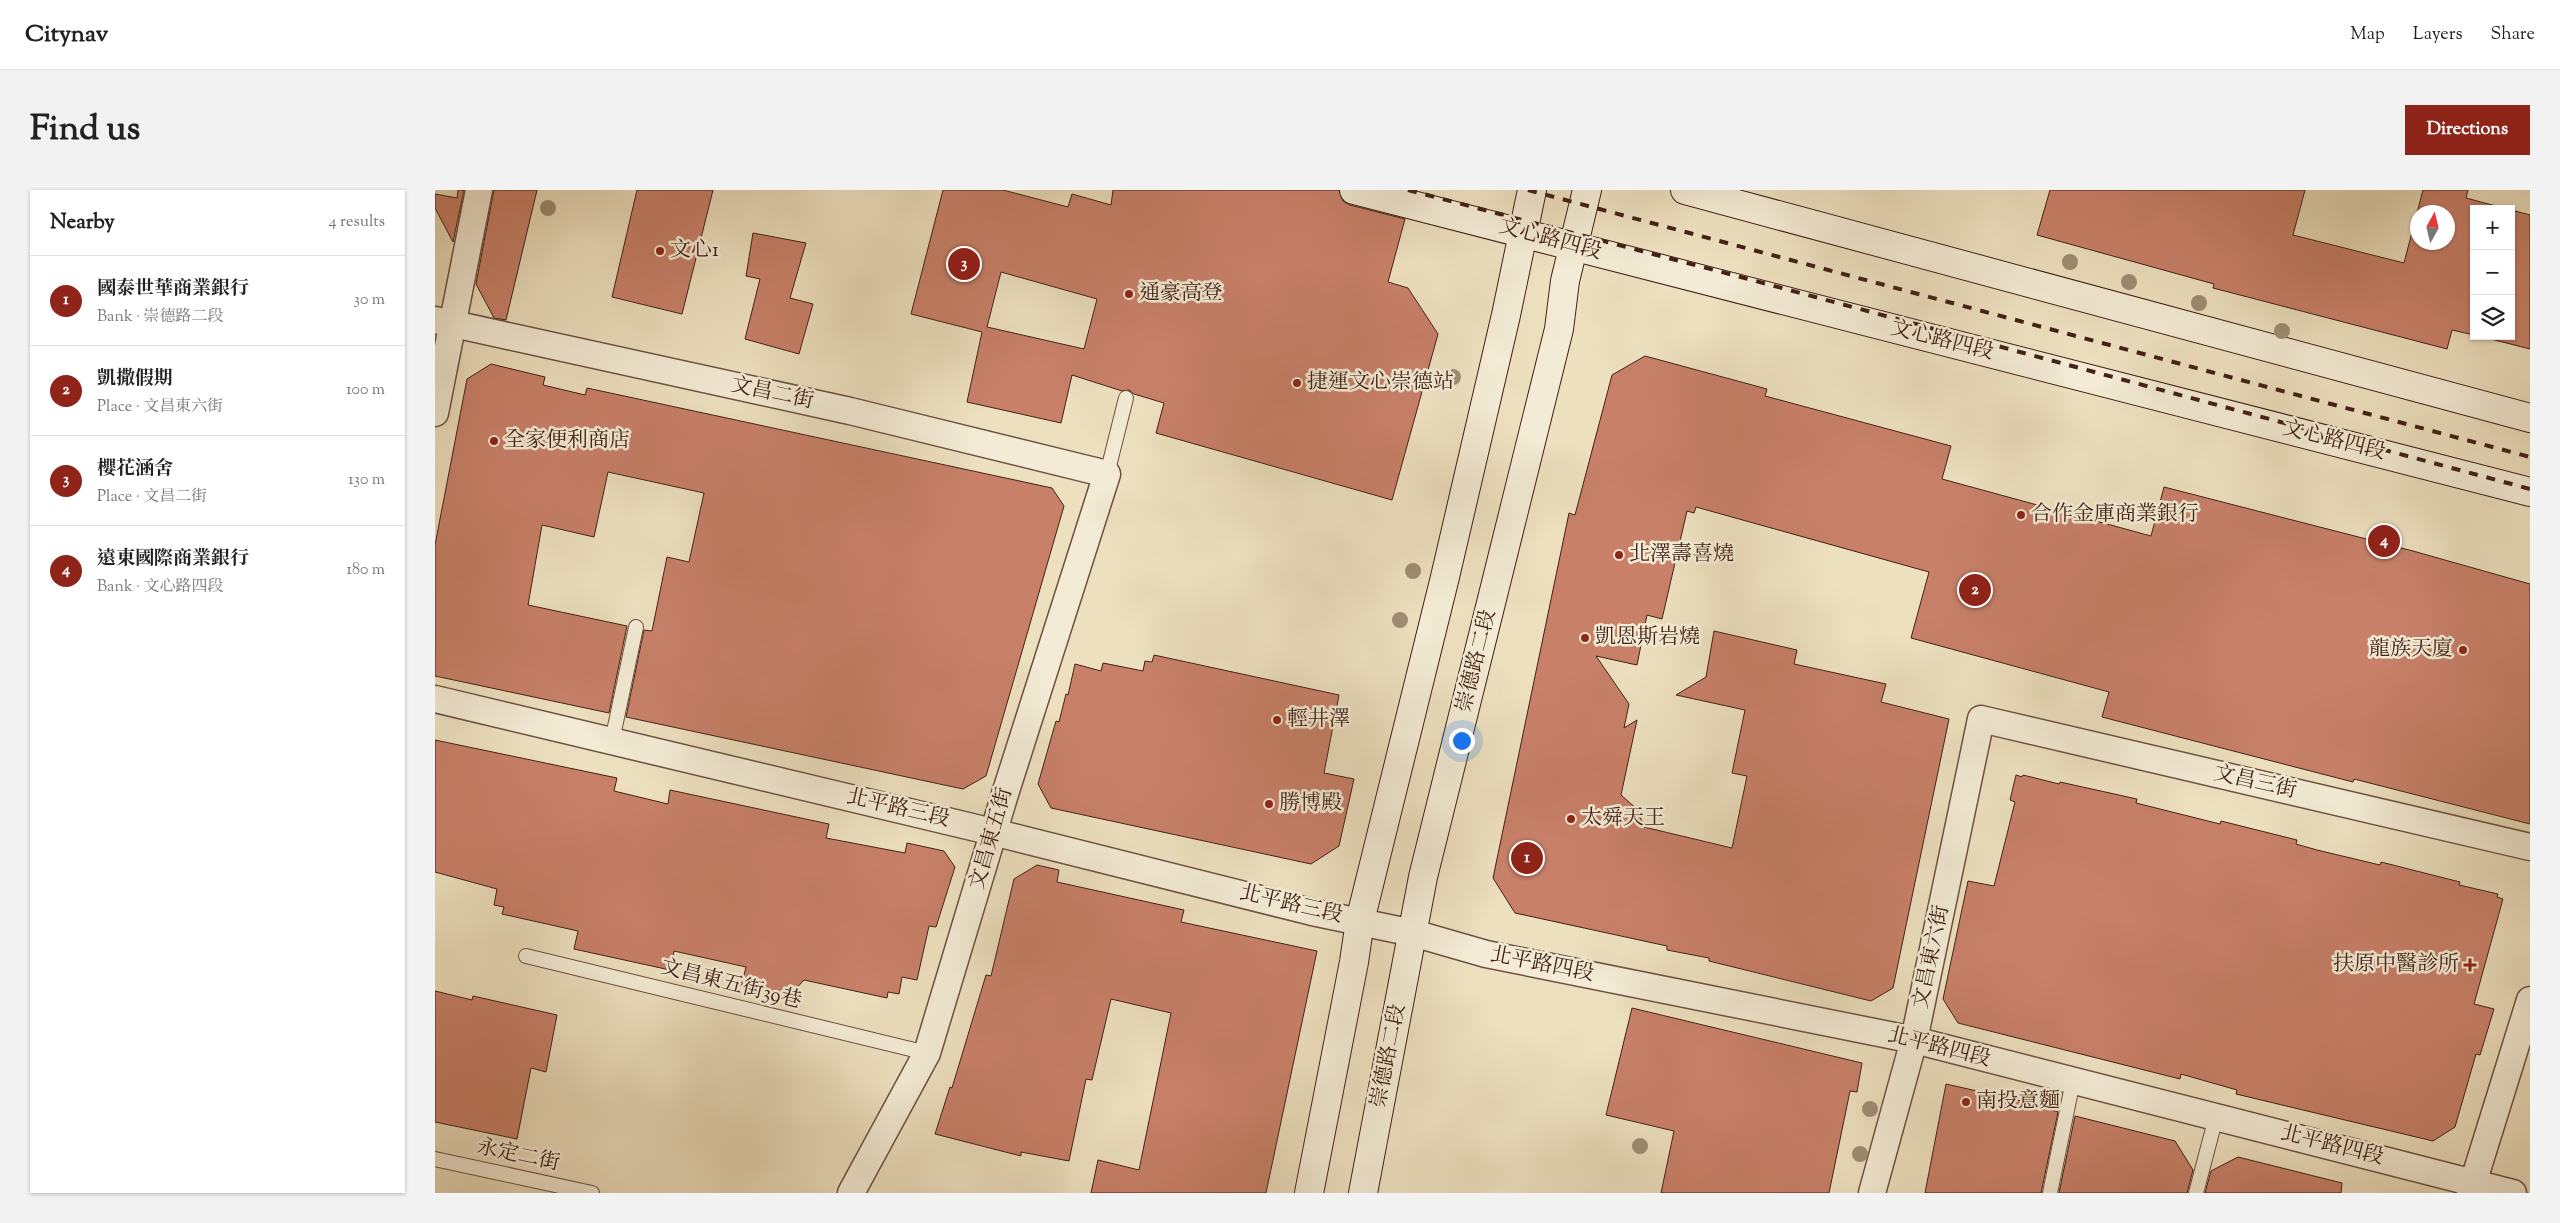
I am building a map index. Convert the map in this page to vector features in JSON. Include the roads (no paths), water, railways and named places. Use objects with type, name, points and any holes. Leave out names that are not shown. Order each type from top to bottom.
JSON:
[{"type":"main road","name":"文心路四段","points":[[1354,190],[2530,492]]},
{"type":"main road","points":[[1309,1193],[1354,962],[1360,921],[1447,568],[1506,315],[1532,190]]},
{"type":"main road","name":"崇德路二段","points":[[1363,1193],[1423,877],[1559,328],[1565,281],[1587,190]]},
{"type":"main road","points":[[1685,190],[2530,418]]},
{"type":"street","points":[[435,413],[444,322],[479,190]]},
{"type":"street","name":"文昌二街","points":[[444,322],[850,411],[1107,474]]},
{"type":"street","name":"文昌東五街","points":[[851,1193],[927,1054],[993,832],[1107,474]]},
{"type":"street","name":"北平路三段","points":[[435,699],[993,832],[1312,912],[1360,921]]},
{"type":"street","name":"文昌三街","points":[[1981,719],[2530,847]]},
{"type":"street","name":"文昌東六街","points":[[1872,1193],[1914,1040],[1981,719]]},
{"type":"street","name":"北平路四段","points":[[1360,921],[1413,933],[1486,954],[1914,1040],[2430,1170],[2471,1188],[2513,1193]]},
{"type":"street","points":[[2471,1188],[2530,1000]]},
{"type":"lane","points":[[1107,474],[1126,398]]},
{"type":"lane","points":[[612,741],[636,627]]},
{"type":"lane","name":"文昌東五街39巷","points":[[526,956],[927,1054]]},
{"type":"lane","points":[[2050,1193],[2073,1081]]},
{"type":"lane","points":[[2196,1193],[2216,1117]]},
{"type":"lane","name":"永定二街","points":[[435,1159],[555,1189],[592,1193]]},
{"type":"railway","points":[[1408,190],[1737,276],[2530,489]]},
{"type":"railway","points":[[1528,190],[2530,457]]},
{"type":"place","name":"文心1","points":[[660,251]]},
{"type":"place","name":"櫻花涵舍","points":[[964,264]]},
{"type":"place","name":"通豪高登","points":[[1129,294]]},
{"type":"place","name":"捷運文心崇德站","points":[[1297,383]]},
{"type":"place","name":"全家便利商店","points":[[494,441]]},
{"type":"place","name":"合作金庫商業銀行","points":[[2021,515]]},
{"type":"place","name":"遠東國際商業銀行","points":[[2384,541]]},
{"type":"place","name":"北澤壽喜燒","points":[[1619,555]]},
{"type":"place","name":"凱撒假期","points":[[1975,590]]},
{"type":"place","name":"凱恩斯岩燒","points":[[1585,638]]},
{"type":"place","name":"龍族天廈","points":[[2463,650]]},
{"type":"place","name":"輕井澤","points":[[1277,720]]},
{"type":"place","name":"勝博殿","points":[[1269,804]]},
{"type":"place","name":"太舜天王","points":[[1571,819]]},
{"type":"place","name":"國泰世華商業銀行","points":[[1527,858]]},
{"type":"place","name":"扶原中醫診所","points":[[2470,965]]},
{"type":"place","name":"南投意麵","points":[[1966,1102]]}]
